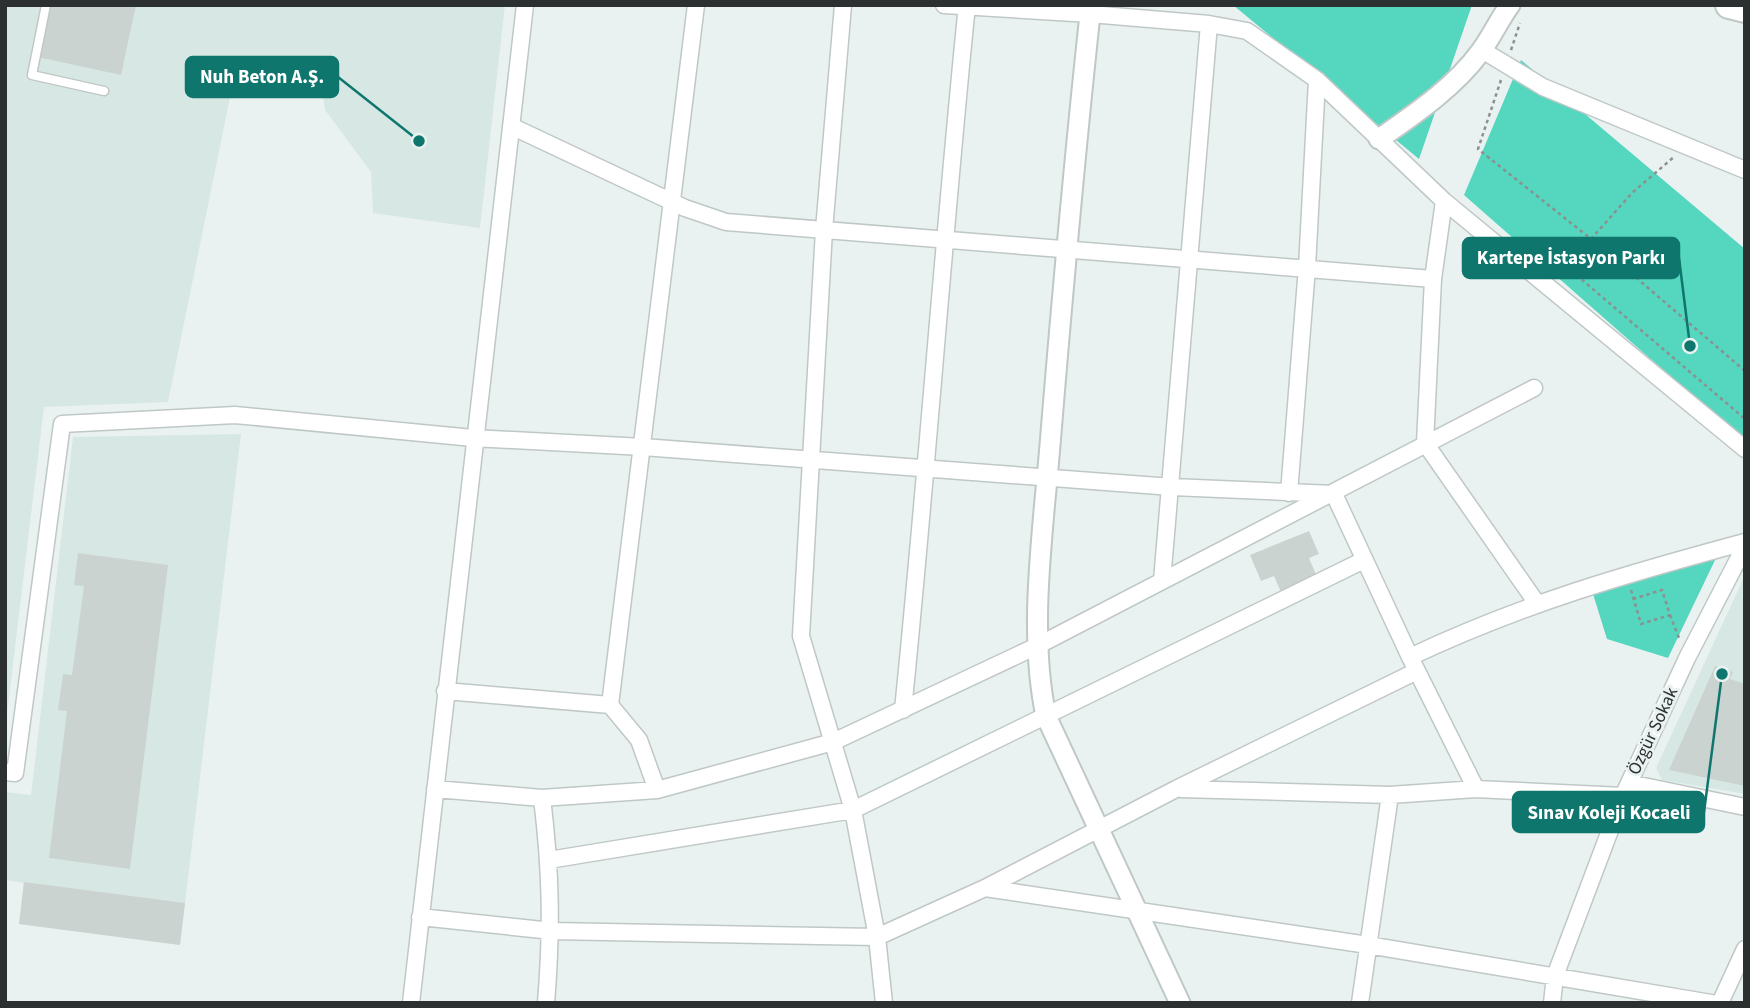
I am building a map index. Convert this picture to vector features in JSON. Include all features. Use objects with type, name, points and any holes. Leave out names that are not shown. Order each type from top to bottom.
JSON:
[{"type":"highway","points":[[1729,5],[1745,9]]},
{"type":"street","points":[[411,1003],[473,438],[525,5]]},
{"type":"street","points":[[610,705],[643,447],[670,198],[696,5]]},
{"type":"street","points":[[843,5],[824,230],[801,636],[853,810],[877,937],[884,1003]]},
{"type":"street","points":[[944,5],[1091,9],[1209,24],[1256,34],[1317,80],[1444,201],[1745,449]]},
{"type":"street","points":[[1379,139],[1420,111],[1482,50],[1494,26],[1494,5]]},
{"type":"street","points":[[903,710],[927,470],[944,237],[967,6]]},
{"type":"street","points":[[1091,9],[1066,248],[1048,477],[1039,681],[1046,716],[1135,912],[1180,1003]]},
{"type":"street","points":[[1494,26],[1516,11]]},
{"type":"street","points":[[1162,581],[1209,24]]},
{"type":"street","points":[[1482,50],[1543,87],[1744,169]]},
{"type":"street","points":[[1289,493],[1307,267],[1317,80]]},
{"type":"street","points":[[511,126],[670,198],[699,214],[726,222],[944,237],[1433,279]]},
{"type":"street","points":[[1444,201],[1433,279],[1425,443],[1536,602]]},
{"type":"street","points":[[435,789],[541,798],[657,790],[833,742],[1039,645],[1534,388]]},
{"type":"street","points":[[5,772],[15,773],[62,424],[235,415],[473,438],[643,447],[1172,487],[1334,494]]},
{"type":"street","points":[[1334,494],[1413,664],[1476,789]]},
{"type":"street","name":"Özgür Sokak","points":[[877,937],[985,888],[1176,789],[1413,664],[1482,623],[1536,602],[1745,544]]},
{"type":"street","name":"Özgür Sokak","points":[[1552,1003],[1555,975],[1626,790],[1687,658],[1745,544]]},
{"type":"street","points":[[549,860],[853,810],[1364,560]]},
{"type":"street","points":[[445,691],[610,705],[639,740],[657,790]]},
{"type":"street","points":[[1176,789],[1390,795],[1476,789],[1626,790],[1745,807]]},
{"type":"street","points":[[1360,1003],[1390,795]]},
{"type":"street","points":[[541,798],[549,860],[552,931],[546,1003]]},
{"type":"street","points":[[985,888],[1367,945],[1712,1003]]},
{"type":"street","points":[[420,917],[552,931],[877,937]]},
{"type":"street","points":[[1720,1003],[1745,949]]},
{"type":"lane","points":[[46,5],[32,75],[104,91]]},
{"type":"path","points":[[1516,11],[1506,65],[1478,149],[1591,239],[1745,371]]},
{"type":"path","points":[[1685,147],[1632,193],[1567,267],[1745,419]]},
{"type":"path","points":[[1670,615],[1641,624],[1633,599],[1662,590],[1687,658]]},
{"type":"shaded area","points":[[5,5],[505,5],[480,228],[373,213],[371,172],[325,110],[320,75],[237,63],[168,402],[44,407],[5,731]]},
{"type":"shaded area","points":[[241,434],[180,945],[19,924],[24,883],[5,880],[5,792],[31,795],[73,437]]},
{"type":"shaded area","points":[[1745,575],[1745,794],[1662,780],[1656,768]]},
{"type":"green space","points":[[1233,5],[1472,5],[1419,159]]},
{"type":"green space","points":[[1521,60],[1745,249],[1745,442],[1464,195]]},
{"type":"green space","points":[[1717,556],[1668,658],[1607,639],[1593,594]]},
{"type":"building","points":[[44,5],[136,5],[121,75],[33,56]]},
{"type":"building","points":[[1309,531],[1319,554],[1309,558],[1317,577],[1281,592],[1274,576],[1261,581],[1250,555]]},
{"type":"building","points":[[78,553],[168,565],[130,869],[49,858],[67,711],[58,710],[63,674],[72,675],[84,586],[74,585]]},
{"type":"building","points":[[1715,666],[1733,672],[1730,679],[1745,684],[1745,786],[1669,770]]},
{"type":"building","points":[[24,882],[185,903],[180,945],[19,924]]},
{"type":"place","name":"Nuh Beton A.Ş.","points":[[419,141]]},
{"type":"place","name":"Kartepe İstasyon Parkı","points":[[1690,346]]},
{"type":"place","name":"Sınav Koleji Kocaeli","points":[[1722,674]]}]
